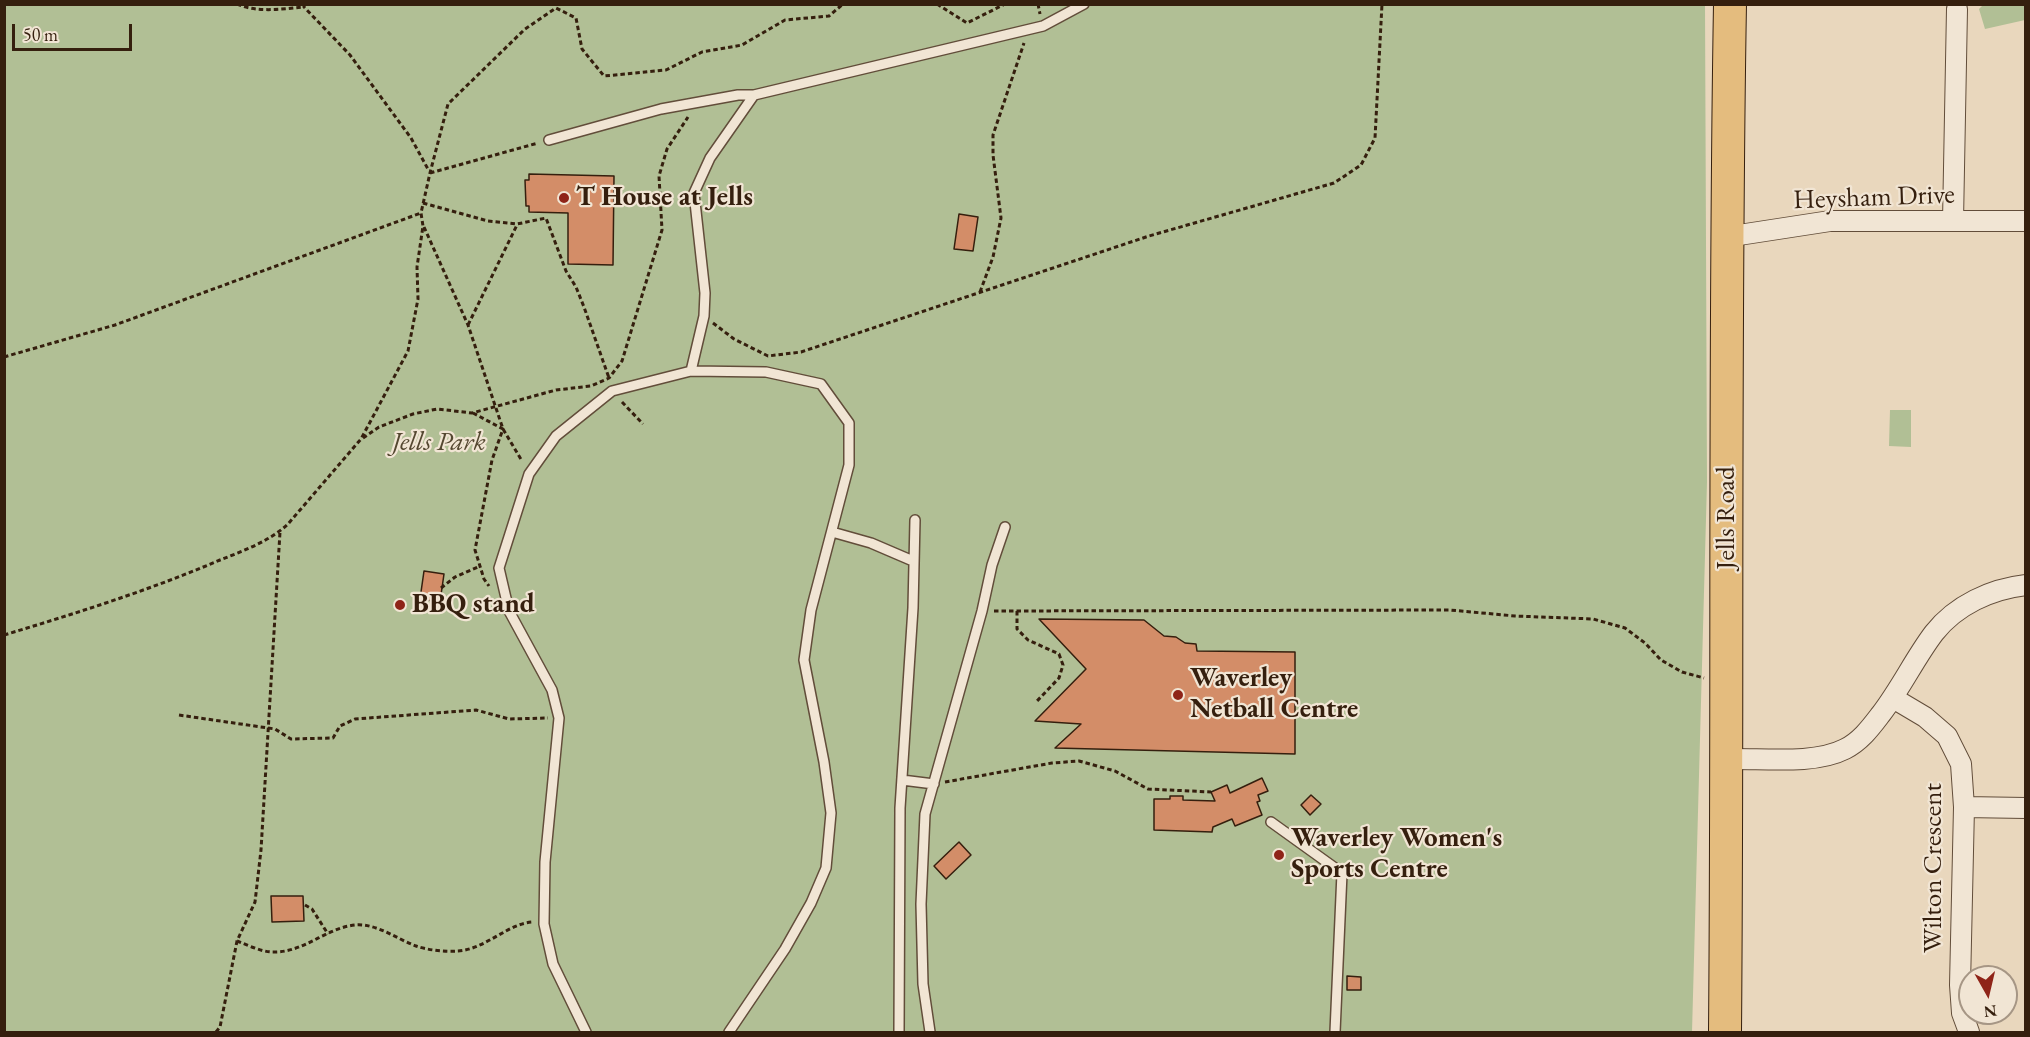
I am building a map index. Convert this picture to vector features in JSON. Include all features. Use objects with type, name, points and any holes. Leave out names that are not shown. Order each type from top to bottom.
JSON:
[{"type":"main road","name":"Jells Road","points":[[1725,1032],[1726,237],[1730,4]]},
{"type":"street","points":[[1953,221],[1957,9]]},
{"type":"street","name":"Heysham Drive","points":[[1726,237],[1830,221],[2025,221]]},
{"type":"street","points":[[1727,759],[1825,756],[1847,748],[1867,733],[1893,698],[1935,632],[1953,614],[1996,591],[2025,585]]},
{"type":"street","name":"Wilton Crescent","points":[[1893,698],[1925,717],[1947,736],[1961,764],[1964,807],[1960,985],[1962,1013],[1969,1032]]},
{"type":"street","points":[[1964,807],[2025,808]]},
{"type":"lane","points":[[549,140],[661,109],[738,94],[754,95],[1029,30],[1043,26],[1084,4]]},
{"type":"lane","points":[[691,371],[704,316],[705,293],[694,193],[710,158],[754,95]]},
{"type":"lane","points":[[586,1032],[553,964],[544,924],[544,862],[559,717],[552,690],[509,611],[499,568],[530,474],[556,436],[612,391],[691,371],[766,372],[821,384],[849,423],[849,465],[811,610],[804,660],[824,762],[831,813],[826,868],[811,903],[785,949],[729,1032]]},
{"type":"lane","points":[[899,1032],[900,808],[914,608],[915,520]]},
{"type":"lane","points":[[930,1032],[923,984],[921,904],[925,814],[982,612],[992,565],[1005,527]]},
{"type":"lane","points":[[832,532],[871,543],[913,561]]},
{"type":"lane","points":[[902,780],[934,784]]},
{"type":"lane","points":[[1271,822],[1342,873],[1335,1032]]},
{"type":"path","points":[[237,4],[247,9],[279,10],[304,6],[350,55],[411,138],[430,173]]},
{"type":"path","points":[[530,474],[503,429],[468,326],[423,226],[421,213],[423,203],[448,104],[525,29],[556,8],[576,18],[582,49],[604,76],[666,69],[702,52],[742,45],[785,20],[829,16],[843,4]]},
{"type":"path","points":[[937,4],[967,23],[1005,4]]},
{"type":"path","points":[[704,316],[734,339],[768,356],[801,352],[1149,236],[1334,183],[1360,165],[1376,138],[1382,4]]},
{"type":"path","points":[[980,292],[993,257],[1001,218],[993,155],[993,135],[1029,30]]},
{"type":"path","points":[[472,413],[556,390],[591,386],[609,378],[622,361],[662,230],[659,176],[667,149],[682,123],[704,101]]},
{"type":"path","points":[[430,173],[549,140]]},
{"type":"path","points":[[423,203],[488,221],[517,224],[546,218],[584,307],[612,391],[643,424]]},
{"type":"path","points":[[4,357],[115,324],[421,213]]},
{"type":"path","points":[[468,326],[517,224]]},
{"type":"path","points":[[4,635],[163,584],[280,532],[361,439],[408,351],[418,299],[417,267],[423,226]]},
{"type":"path","points":[[361,439],[379,427],[413,414],[437,409],[472,413],[503,429]]},
{"type":"path","points":[[503,429],[492,460],[476,550],[484,579],[509,611]]},
{"type":"path","points":[[216,1032],[220,1027],[237,941],[255,902],[270,730],[280,532]]},
{"type":"path","points":[[441,588],[455,578],[480,566]]},
{"type":"path","points":[[982,612],[1450,610],[1515,616],[1593,619],[1625,628],[1645,643],[1661,660],[1682,672],[1701,678],[1727,678]]},
{"type":"path","points":[[1017,611],[1017,629],[1028,640],[1059,654],[1063,665],[1059,678],[1037,701]]},
{"type":"path","points":[[179,715],[274,729],[291,739],[333,738],[340,726],[355,718],[476,710],[509,719],[559,717]]},
{"type":"path","points":[[934,784],[1052,763],[1078,761],[1115,771],[1148,789],[1212,792]]},
{"type":"path","points":[[305,905],[312,909],[327,934]]},
{"type":"path","points":[[237,941],[272,952],[303,947],[327,934],[356,925],[381,930],[418,946],[456,951],[475,949],[530,921],[544,924]]},
{"type":"green space","name":"Jells Park","points":[[4,5],[1705,5],[1707,482],[1692,1032],[5,1032]]},
{"type":"green space","points":[[1983,5],[2025,5],[2025,20],[1985,29],[1979,9]]},
{"type":"green space","points":[[1890,410],[1911,410],[1911,447],[1889,446]]},
{"type":"building","points":[[529,174],[614,176],[613,265],[568,264],[568,213],[529,212],[529,206],[526,206],[525,180],[529,180]]},
{"type":"building","points":[[959,214],[978,217],[973,251],[954,249]]},
{"type":"building","points":[[424,571],[444,574],[440,602],[420,599]]},
{"type":"building","name":"Waverley Netball Centre","points":[[1039,619],[1144,620],[1164,636],[1176,637],[1185,643],[1196,644],[1197,651],[1295,652],[1295,754],[1055,748],[1081,724],[1035,721],[1086,669]]},
{"type":"building","points":[[1262,778],[1268,791],[1258,795],[1260,801],[1257,802],[1262,815],[1235,826],[1232,819],[1213,827],[1212,832],[1154,830],[1154,799],[1183,796],[1183,800],[1215,801],[1211,792],[1227,785],[1230,793]]},
{"type":"building","points":[[1311,795],[1321,804],[1310,815],[1301,805]]},
{"type":"building","points":[[959,842],[971,855],[946,879],[934,866]]},
{"type":"building","points":[[271,896],[303,896],[304,921],[272,922]]},
{"type":"building","points":[[1347,976],[1361,977],[1361,990],[1347,990]]},
{"type":"place","name":"T House at Jells","points":[[564,198]]},
{"type":"place","name":"BBQ stand","points":[[400,605]]},
{"type":"place","name":"Waverley Netball Centre","points":[[1178,695]]},
{"type":"place","name":"Waverley Women's Sports Centre","points":[[1279,855]]}]
